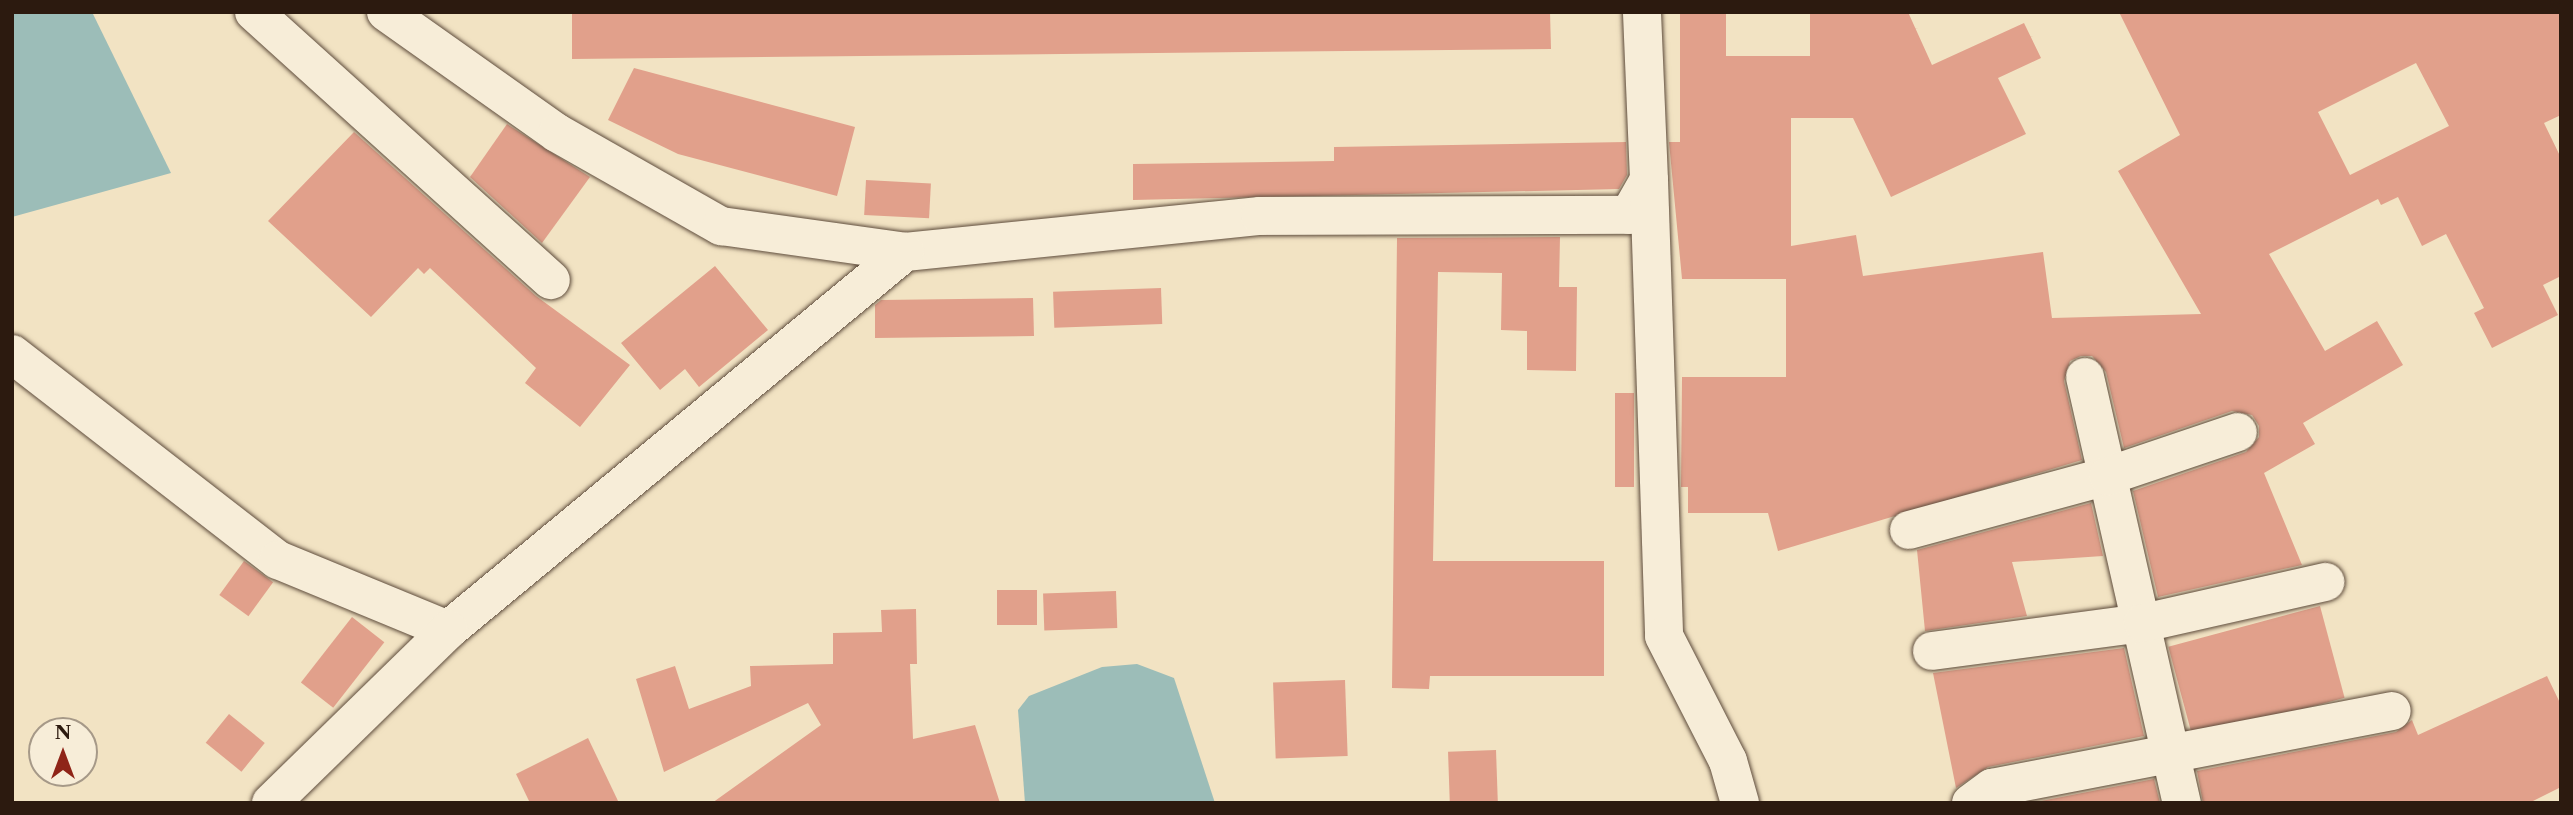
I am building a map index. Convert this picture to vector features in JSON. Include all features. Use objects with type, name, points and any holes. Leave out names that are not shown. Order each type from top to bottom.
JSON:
[{"type":"street","points":[[254,12],[551,280]]},
{"type":"street","points":[[386,12],[557,133],[720,226],[905,252],[1260,216],[1629,215],[1649,180]]},
{"type":"street","points":[[1642,12],[1664,636],[1728,761],[1740,803]]},
{"type":"street","points":[[271,803],[448,631],[905,252]]},
{"type":"street","points":[[12,354],[278,560],[448,631]]},
{"type":"street","points":[[2085,377],[2182,803]]},
{"type":"street","points":[[1909,530],[2108,476],[2238,432]]},
{"type":"street","points":[[1932,651],[2143,623],[2325,582]]},
{"type":"street","points":[[1971,803],[1992,788],[2171,757],[2392,711]]},
{"type":"water","points":[[12,12],[92,12],[171,173],[12,217]]},
{"type":"water","points":[[1137,664],[1174,678],[1215,803],[1025,803],[1018,710],[1029,696],[1102,667]]},
{"type":"building","points":[[572,12],[1550,12],[1551,49],[572,59]]},
{"type":"building","points":[[1680,12],[1726,12],[1726,56],[1810,56],[1810,12],[1908,12],[1932,65],[2024,23],[2041,58],[1998,78],[2026,134],[1891,197],[1853,118],[1791,118],[1791,246],[1856,235],[1863,276],[2043,252],[2052,318],[2201,314],[2118,171],[2180,135],[2119,12],[2561,12],[2561,115],[2544,123],[2561,158],[2561,276],[2543,285],[2558,315],[2492,348],[2474,313],[2484,308],[2446,234],[2422,246],[2398,197],[2381,205],[2378,199],[2269,254],[2325,351],[2377,321],[2403,365],[2303,423],[2315,444],[2264,473],[2302,565],[2158,597],[2133,491],[2246,452],[2259,437],[2259,426],[2252,415],[2232,411],[2124,448],[2106,372],[2092,356],[2081,356],[2070,361],[2064,381],[2082,460],[1778,551],[1768,513],[1688,513],[1688,487],[1681,487],[1682,377],[1786,377],[1786,279],[1682,279],[1669,142],[1680,142]],"holes":[[[2416,63],[2449,126],[2350,175],[2318,112]]]},
{"type":"building","points":[[634,68],[855,127],[837,196],[678,154],[608,120]]},
{"type":"building","points":[[507,124],[590,177],[542,243],[470,177]]},
{"type":"building","points":[[354,132],[536,296],[630,365],[580,427],[525,383],[536,368],[430,268],[424,274],[418,268],[371,317],[268,221]]},
{"type":"building","points":[[1626,142],[1627,175],[1619,189],[1133,200],[1133,164],[1334,161],[1334,147]]},
{"type":"building","points":[[866,180],[931,183],[929,218],[864,215]]},
{"type":"building","points":[[1560,237],[1559,287],[1577,287],[1576,371],[1527,370],[1527,331],[1501,330],[1502,273],[1438,272],[1433,561],[1604,561],[1604,676],[1430,676],[1429,689],[1392,688],[1397,238]]},
{"type":"building","points":[[715,266],[768,330],[699,387],[685,369],[660,390],[621,343]]},
{"type":"building","points":[[1161,288],[1162,324],[1054,328],[1053,292]]},
{"type":"building","points":[[1033,298],[1034,336],[875,338],[875,305],[881,300]]},
{"type":"building","points":[[1615,393],[1634,393],[1634,487],[1615,487]]},
{"type":"building","points":[[2091,503],[2103,556],[2012,562],[2027,616],[1925,631],[1917,550]]},
{"type":"building","points":[[244,561],[273,582],[248,616],[219,595]]},
{"type":"building","points":[[997,590],[1037,590],[1037,625],[997,625]]},
{"type":"building","points":[[1116,591],[1117,628],[1044,631],[1043,594]]},
{"type":"building","points":[[2320,606],[2345,698],[2193,738],[2168,647]]},
{"type":"building","points":[[916,609],[917,664],[910,664],[913,739],[975,725],[1000,803],[712,803],[821,725],[808,703],[664,772],[636,679],[675,666],[689,709],[751,686],[750,666],[833,664],[833,633],[882,632],[881,610]]},
{"type":"building","points":[[352,617],[384,642],[333,708],[301,682]]},
{"type":"building","points":[[2124,648],[2144,736],[1988,767],[1956,788],[1933,673]]},
{"type":"building","points":[[2547,676],[2561,705],[2561,787],[2529,803],[2203,803],[2197,771],[2396,732],[2412,720],[2418,735]]},
{"type":"building","points":[[1345,680],[1348,756],[1276,758],[1273,683]]},
{"type":"building","points":[[229,714],[265,743],[241,772],[206,743]]},
{"type":"building","points":[[588,738],[619,803],[530,803],[516,774]]},
{"type":"building","points":[[1496,750],[1498,803],[1450,803],[1448,752]]},
{"type":"building","points":[[2154,779],[2160,803],[2031,803]]}]
